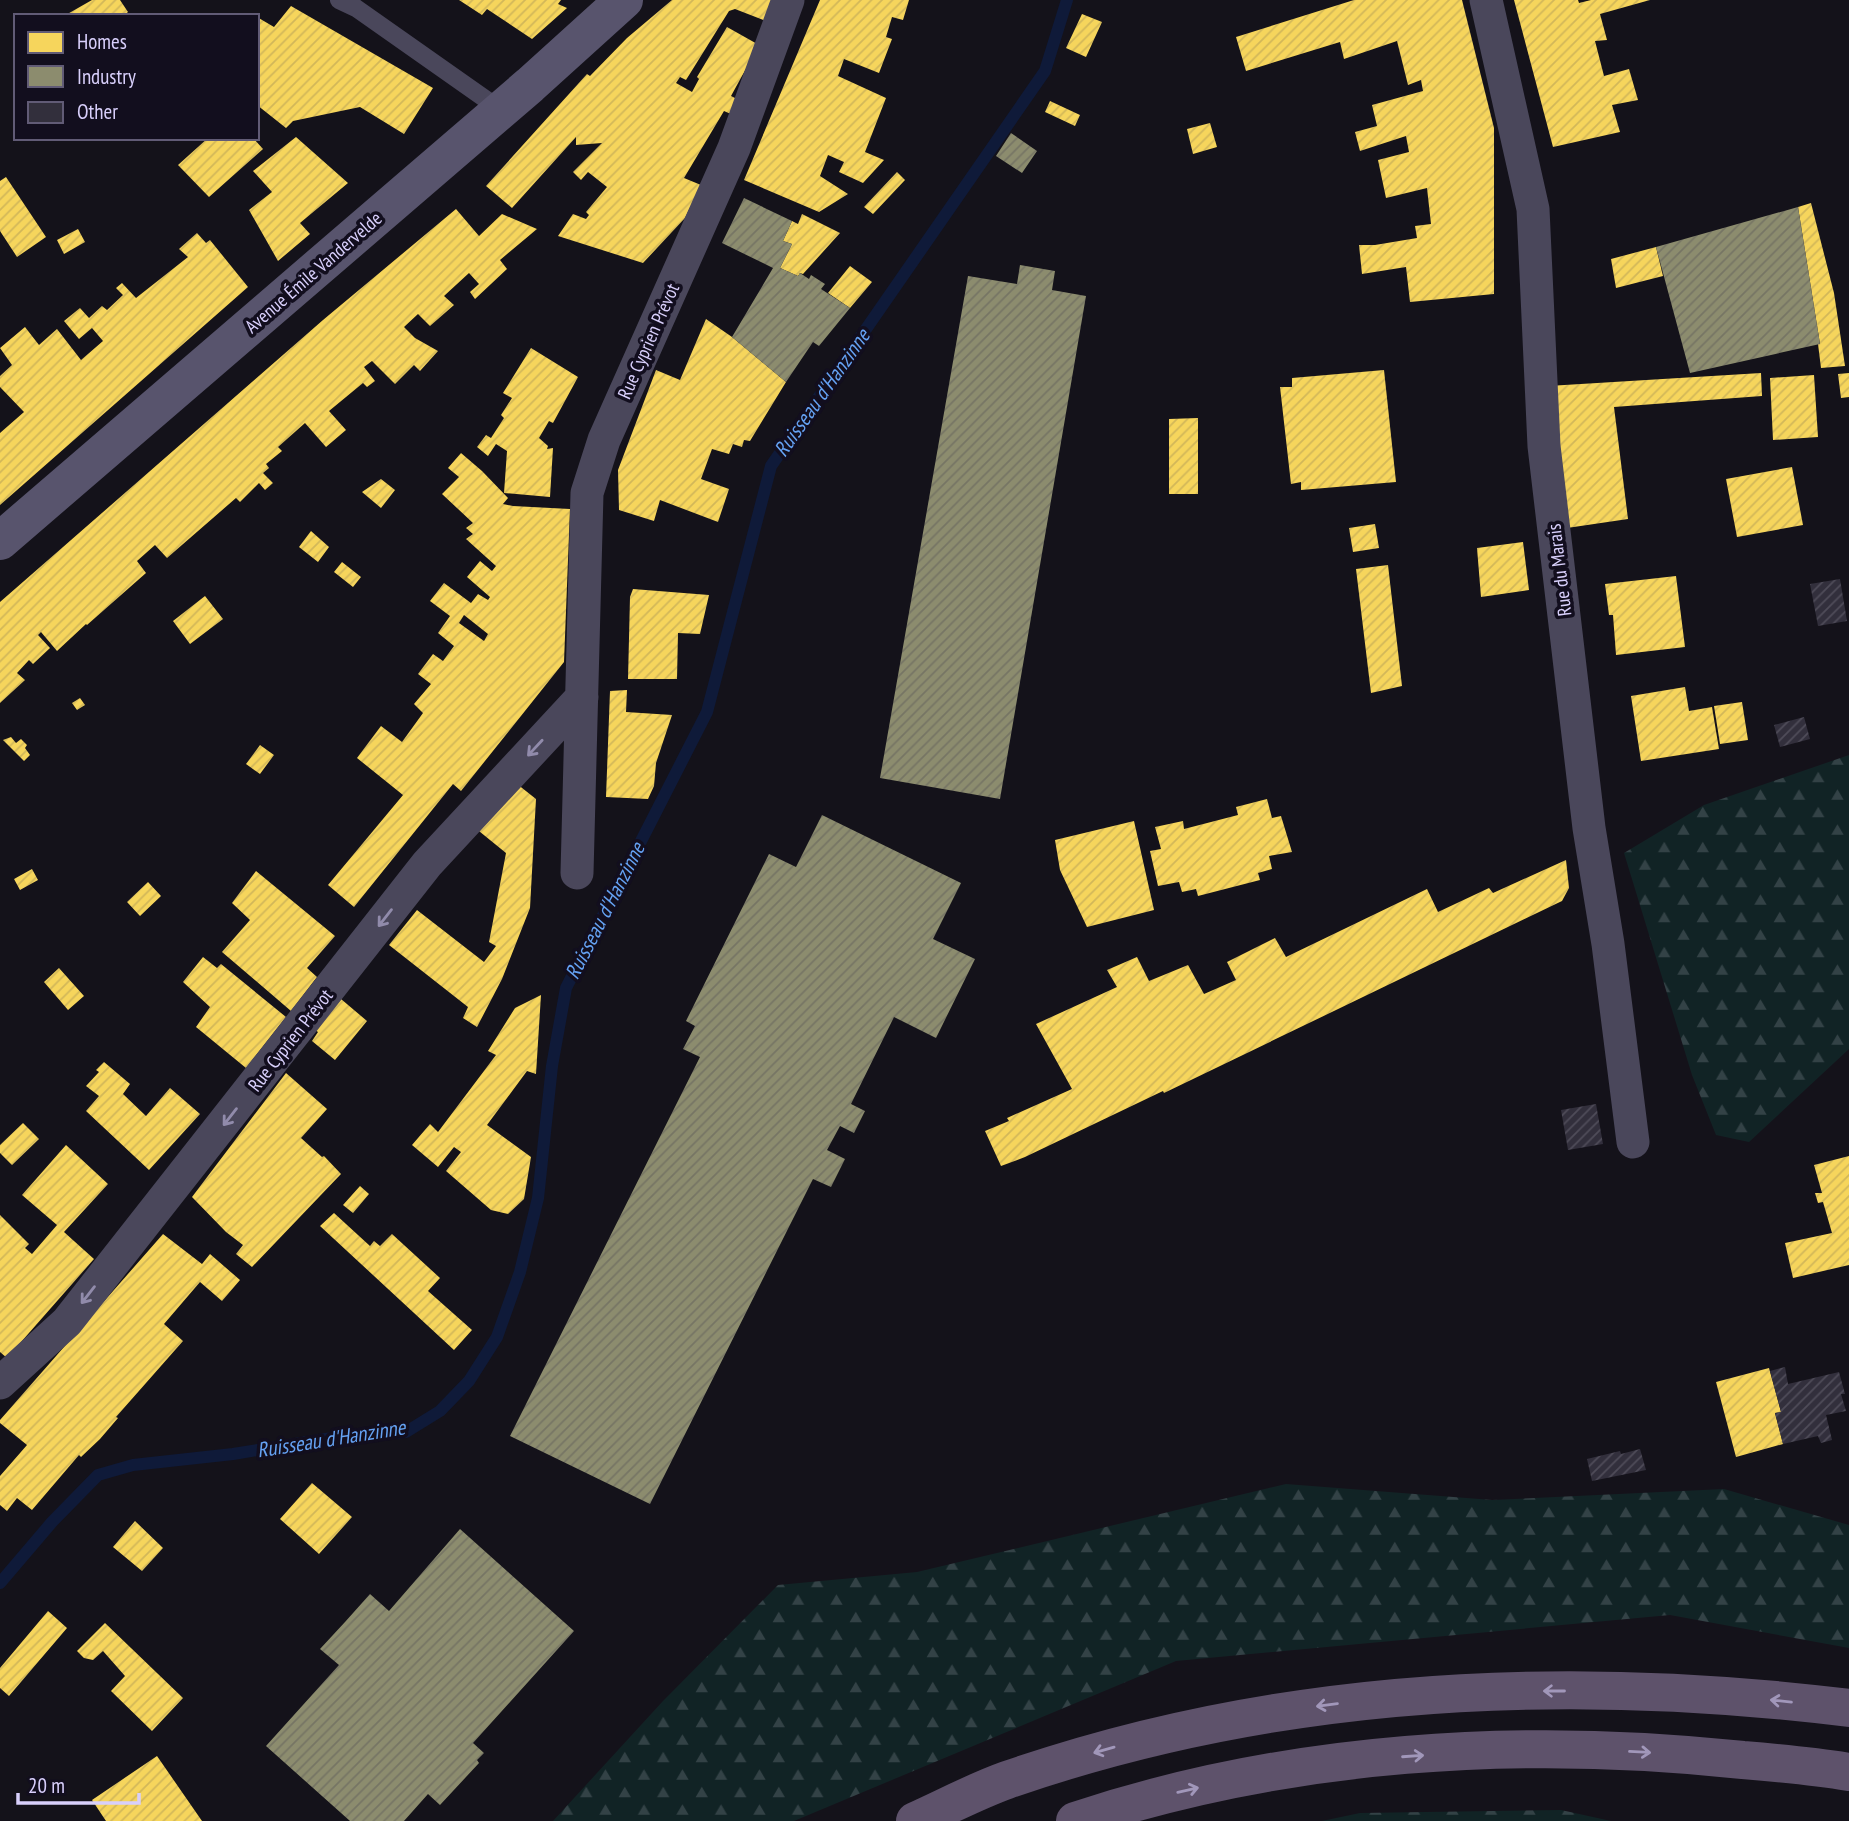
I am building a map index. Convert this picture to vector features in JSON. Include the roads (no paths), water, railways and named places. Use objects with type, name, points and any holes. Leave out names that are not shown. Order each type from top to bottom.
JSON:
[{"type":"main road","name":"Avenue Émile Vandervelde","points":[[0,541],[501,110],[624,0]]},
{"type":"main road","points":[[915,1821],[1005,1781],[1105,1749],[1233,1718],[1323,1705],[1412,1695],[1616,1690],[1726,1696],[1849,1709]]},
{"type":"main road","points":[[1076,1821],[1122,1805],[1237,1779],[1359,1760],[1455,1753],[1572,1749],[1677,1753],[1849,1772]]},
{"type":"street","name":"Rue Cyprien Prévot","points":[[577,873],[587,493],[604,440],[734,148],[788,0]]},
{"type":"street","name":"Rue du Marais","points":[[1486,0],[1533,209],[1544,446],[1589,828],[1608,944],[1633,1142]]},
{"type":"street","name":"Rue Cyprien Prévot","points":[[0,1383],[67,1322],[427,864],[582,697]]},
{"type":"lane","points":[[339,0],[356,8],[501,110]]},
{"type":"waterway","name":"Ruisseau d'Hanzinne","points":[[0,1583],[52,1522],[98,1475],[133,1465],[233,1454],[332,1438],[406,1432],[440,1411],[469,1381],[497,1337],[520,1272],[538,1198],[552,1066],[566,988],[707,712],[771,466],[1045,71],[1067,0]]}]
